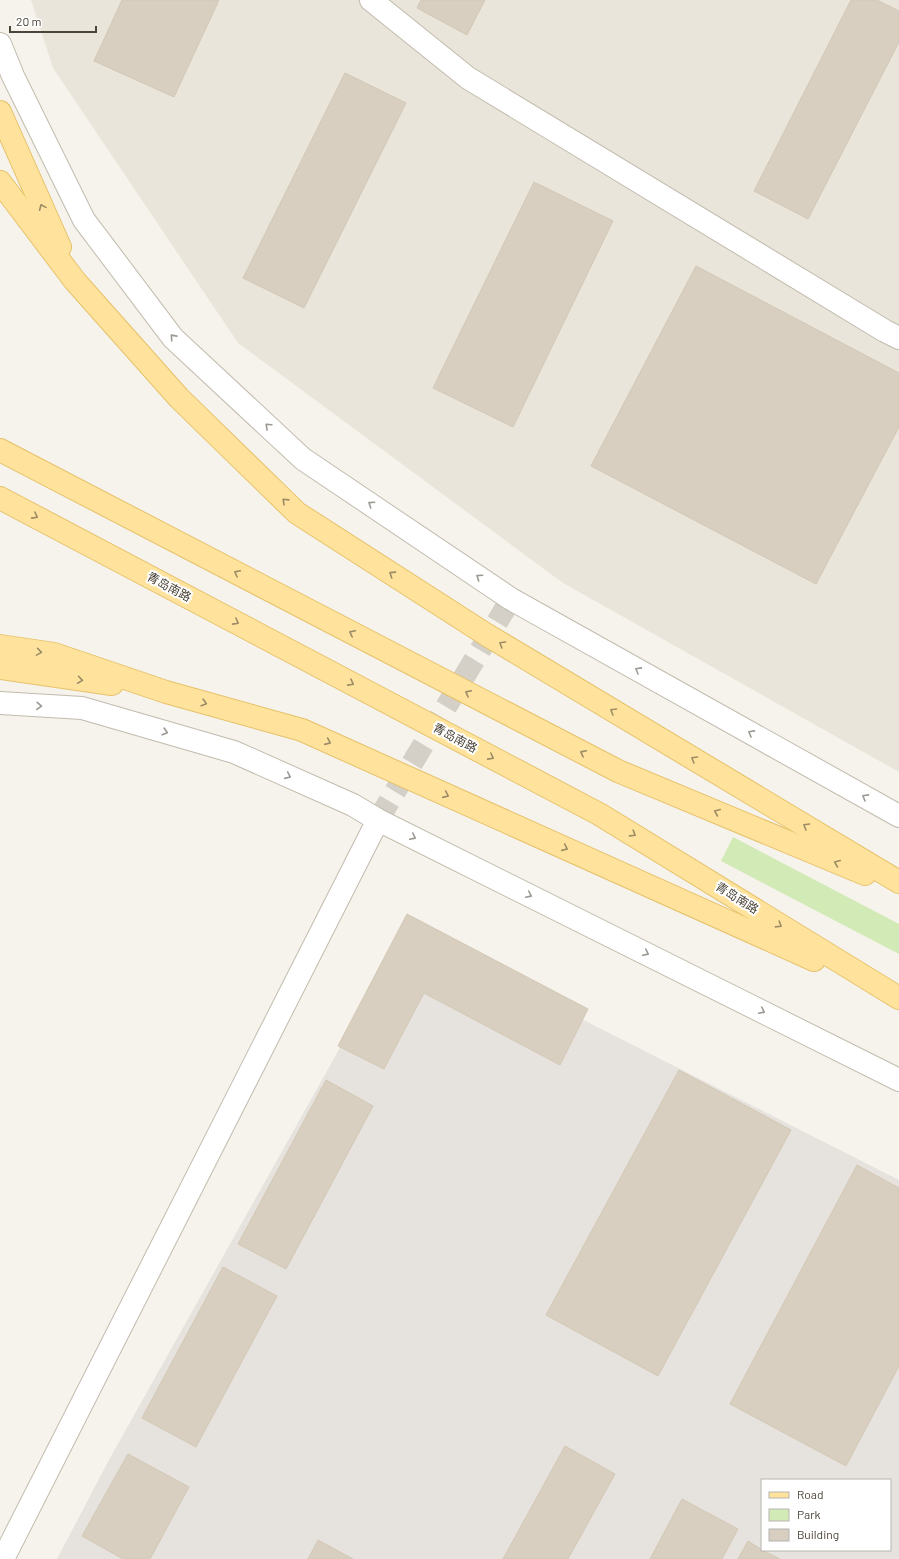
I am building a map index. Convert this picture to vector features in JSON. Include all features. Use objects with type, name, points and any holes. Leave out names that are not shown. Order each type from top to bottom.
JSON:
[{"type":"main road","points":[[0,112],[74,281]]},
{"type":"main road","points":[[0,182],[74,281],[179,398],[297,513],[487,635],[899,882]]},
{"type":"main road","points":[[0,450],[618,770],[899,889]]},
{"type":"main road","name":"青岛南路","points":[[0,498],[600,814],[896,997]]},
{"type":"main road","points":[[0,646],[54,654],[166,692],[302,730],[896,997]]},
{"type":"main road","points":[[0,668],[166,692]]},
{"type":"street","points":[[371,0],[468,78],[885,331],[899,338]]},
{"type":"street","points":[[0,44],[13,76],[84,220],[173,338],[303,459],[511,599],[899,816]]},
{"type":"street","points":[[0,704],[82,708],[234,752],[353,805],[378,820],[899,1080]]},
{"type":"street","points":[[3,1559],[378,820]]},
{"type":"shaded area","points":[[31,0],[899,0],[899,772],[563,583],[238,343],[53,68]]},
{"type":"shaded area","points":[[406,930],[899,1180],[899,1559],[57,1559],[110,1458]]},
{"type":"green space","points":[[733,837],[899,924],[899,954],[721,861]]},
{"type":"building","points":[[122,0],[219,0],[174,97],[94,61]]},
{"type":"building","points":[[421,0],[485,0],[467,35],[417,8]]},
{"type":"building","points":[[851,0],[877,0],[899,11],[899,42],[808,219],[754,191]]},
{"type":"building","points":[[345,73],[406,103],[304,308],[243,278]]},
{"type":"building","points":[[534,182],[613,221],[513,427],[433,388]]},
{"type":"building","points":[[696,266],[899,373],[899,427],[816,584],[591,466]]},
{"type":"building","points":[[407,914],[588,1009],[560,1065],[424,993],[384,1069],[338,1046]]},
{"type":"building","points":[[679,1070],[791,1130],[658,1376],[546,1315]]},
{"type":"building","points":[[326,1080],[373,1106],[286,1269],[238,1244]]},
{"type":"building","points":[[857,1165],[899,1188],[899,1366],[846,1466],[730,1404]]},
{"type":"building","points":[[223,1267],[277,1296],[196,1447],[142,1418]]},
{"type":"building","points":[[565,1446],[615,1474],[568,1559],[503,1559]]},
{"type":"building","points":[[128,1454],[189,1487],[150,1559],[123,1559],[82,1536]]},
{"type":"building","points":[[682,1499],[738,1529],[722,1559],[650,1559]]},
{"type":"building","points":[[318,1540],[353,1559],[308,1559]]},
{"type":"building","points":[[748,1541],[761,1549],[761,1551],[780,1559],[738,1559]]},
{"type":"tunnel","points":[[378,820],[511,599]]}]
